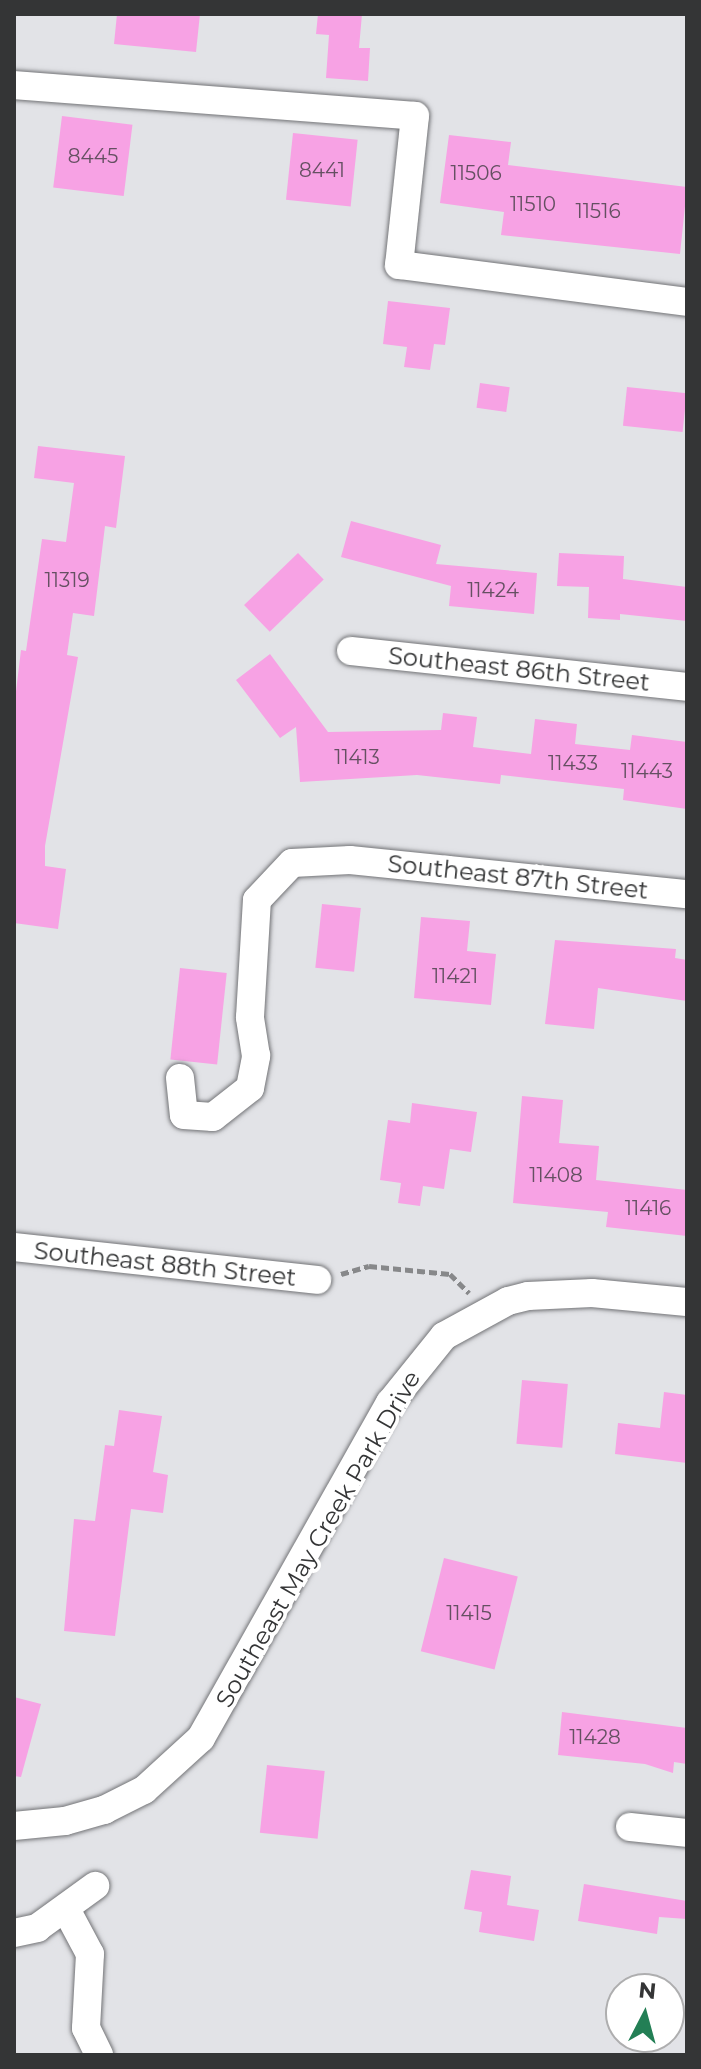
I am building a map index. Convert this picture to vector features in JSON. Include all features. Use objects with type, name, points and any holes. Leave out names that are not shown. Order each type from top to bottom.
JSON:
[{"type":"street","points":[[14,85],[415,116],[399,265],[687,302]]},
{"type":"street","name":"Southeast 86th Street","points":[[351,651],[687,687]]},
{"type":"street","name":"Southeast 87th Street","points":[[180,1078],[184,1115],[213,1117],[250,1088],[256,1056],[250,1003],[257,900],[292,863],[350,860],[687,894]]},
{"type":"street","name":"Southeast 88th Street","points":[[14,1247],[317,1280]]},
{"type":"street","name":"Southeast May Creek Park Drive","points":[[14,1826],[65,1821],[104,1810],[144,1790],[201,1738],[390,1403],[444,1336],[508,1301],[555,1293],[687,1302]]},
{"type":"street","points":[[630,1827],[687,1833]]},
{"type":"street","points":[[14,1933],[37,1928],[95,1886]]},
{"type":"street","points":[[66,1909],[90,1954],[86,2028],[99,2055]]},
{"type":"path","points":[[317,1280],[369,1266],[450,1274],[487,1311]]},
{"type":"building","points":[[117,14],[200,14],[196,52],[114,44]]},
{"type":"building","points":[[318,14],[362,14],[359,48],[370,48],[368,81],[326,78],[329,35],[316,34]]},
{"type":"building","points":[[62,116],[132,125],[124,196],[53,187]]},
{"type":"building","points":[[293,133],[358,140],[351,206],[286,200]]},
{"type":"building","points":[[449,135],[511,142],[508,165],[687,187],[680,254],[501,235],[504,212],[440,203]]},
{"type":"building","points":[[388,301],[450,308],[445,345],[434,344],[430,370],[404,367],[407,347],[383,344]]},
{"type":"building","points":[[480,383],[510,387],[506,412],[477,408]]},
{"type":"building","points":[[627,387],[687,393],[683,432],[623,426]]},
{"type":"building","points":[[38,446],[125,456],[116,528],[105,526],[94,616],[73,613],[67,655],[78,657],[45,846],[45,866],[66,869],[58,929],[14,923],[14,708],[21,650],[26,651],[42,539],[66,542],[74,483],[34,478]]},
{"type":"building","points":[[351,521],[441,545],[436,564],[537,573],[534,614],[449,606],[451,586],[341,557]]},
{"type":"building","points":[[298,553],[324,580],[270,632],[244,605]]},
{"type":"building","points":[[559,553],[624,556],[623,579],[687,587],[687,621],[620,614],[620,620],[588,618],[589,587],[557,586]]},
{"type":"building","points":[[270,654],[328,732],[441,730],[443,713],[477,717],[473,747],[531,754],[535,719],[577,724],[575,744],[630,750],[632,735],[687,742],[687,809],[623,800],[624,789],[501,775],[500,784],[417,775],[300,782],[296,727],[280,738],[236,680]]},
{"type":"building","points":[[322,904],[361,908],[354,972],[315,968]]},
{"type":"building","points":[[421,917],[470,921],[467,951],[496,954],[491,1005],[414,998]]},
{"type":"building","points":[[555,940],[676,949],[675,958],[687,960],[687,1001],[598,988],[594,1029],[545,1024]]},
{"type":"building","points":[[180,968],[227,973],[217,1064],[170,1059]]},
{"type":"building","points":[[522,1096],[563,1100],[559,1143],[599,1146],[596,1180],[687,1190],[687,1236],[606,1227],[608,1212],[513,1203]]},
{"type":"building","points":[[412,1103],[477,1112],[471,1152],[450,1149],[444,1189],[423,1186],[420,1206],[398,1203],[401,1183],[380,1180],[388,1120],[410,1123]]},
{"type":"building","points":[[522,1380],[568,1384],[562,1448],[516,1444]]},
{"type":"building","points":[[664,1392],[687,1395],[687,1463],[615,1454],[618,1423],[660,1428]]},
{"type":"building","points":[[119,1410],[162,1416],[153,1472],[168,1475],[163,1513],[131,1509],[115,1636],[64,1631],[74,1519],[95,1521],[105,1445],[114,1446]]},
{"type":"building","points":[[444,1558],[518,1576],[495,1670],[421,1651]]},
{"type":"building","points":[[14,1697],[41,1704],[21,1777],[14,1776]]},
{"type":"building","points":[[562,1712],[687,1728],[687,1764],[674,1762],[673,1773],[645,1764],[558,1755]]},
{"type":"building","points":[[267,1765],[325,1771],[318,1839],[260,1833]]},
{"type":"building","points":[[471,1870],[511,1876],[507,1905],[539,1910],[534,1941],[479,1932],[482,1912],[464,1909]]},
{"type":"building","points":[[584,1884],[687,1901],[687,1919],[659,1917],[657,1934],[578,1921]]}]
